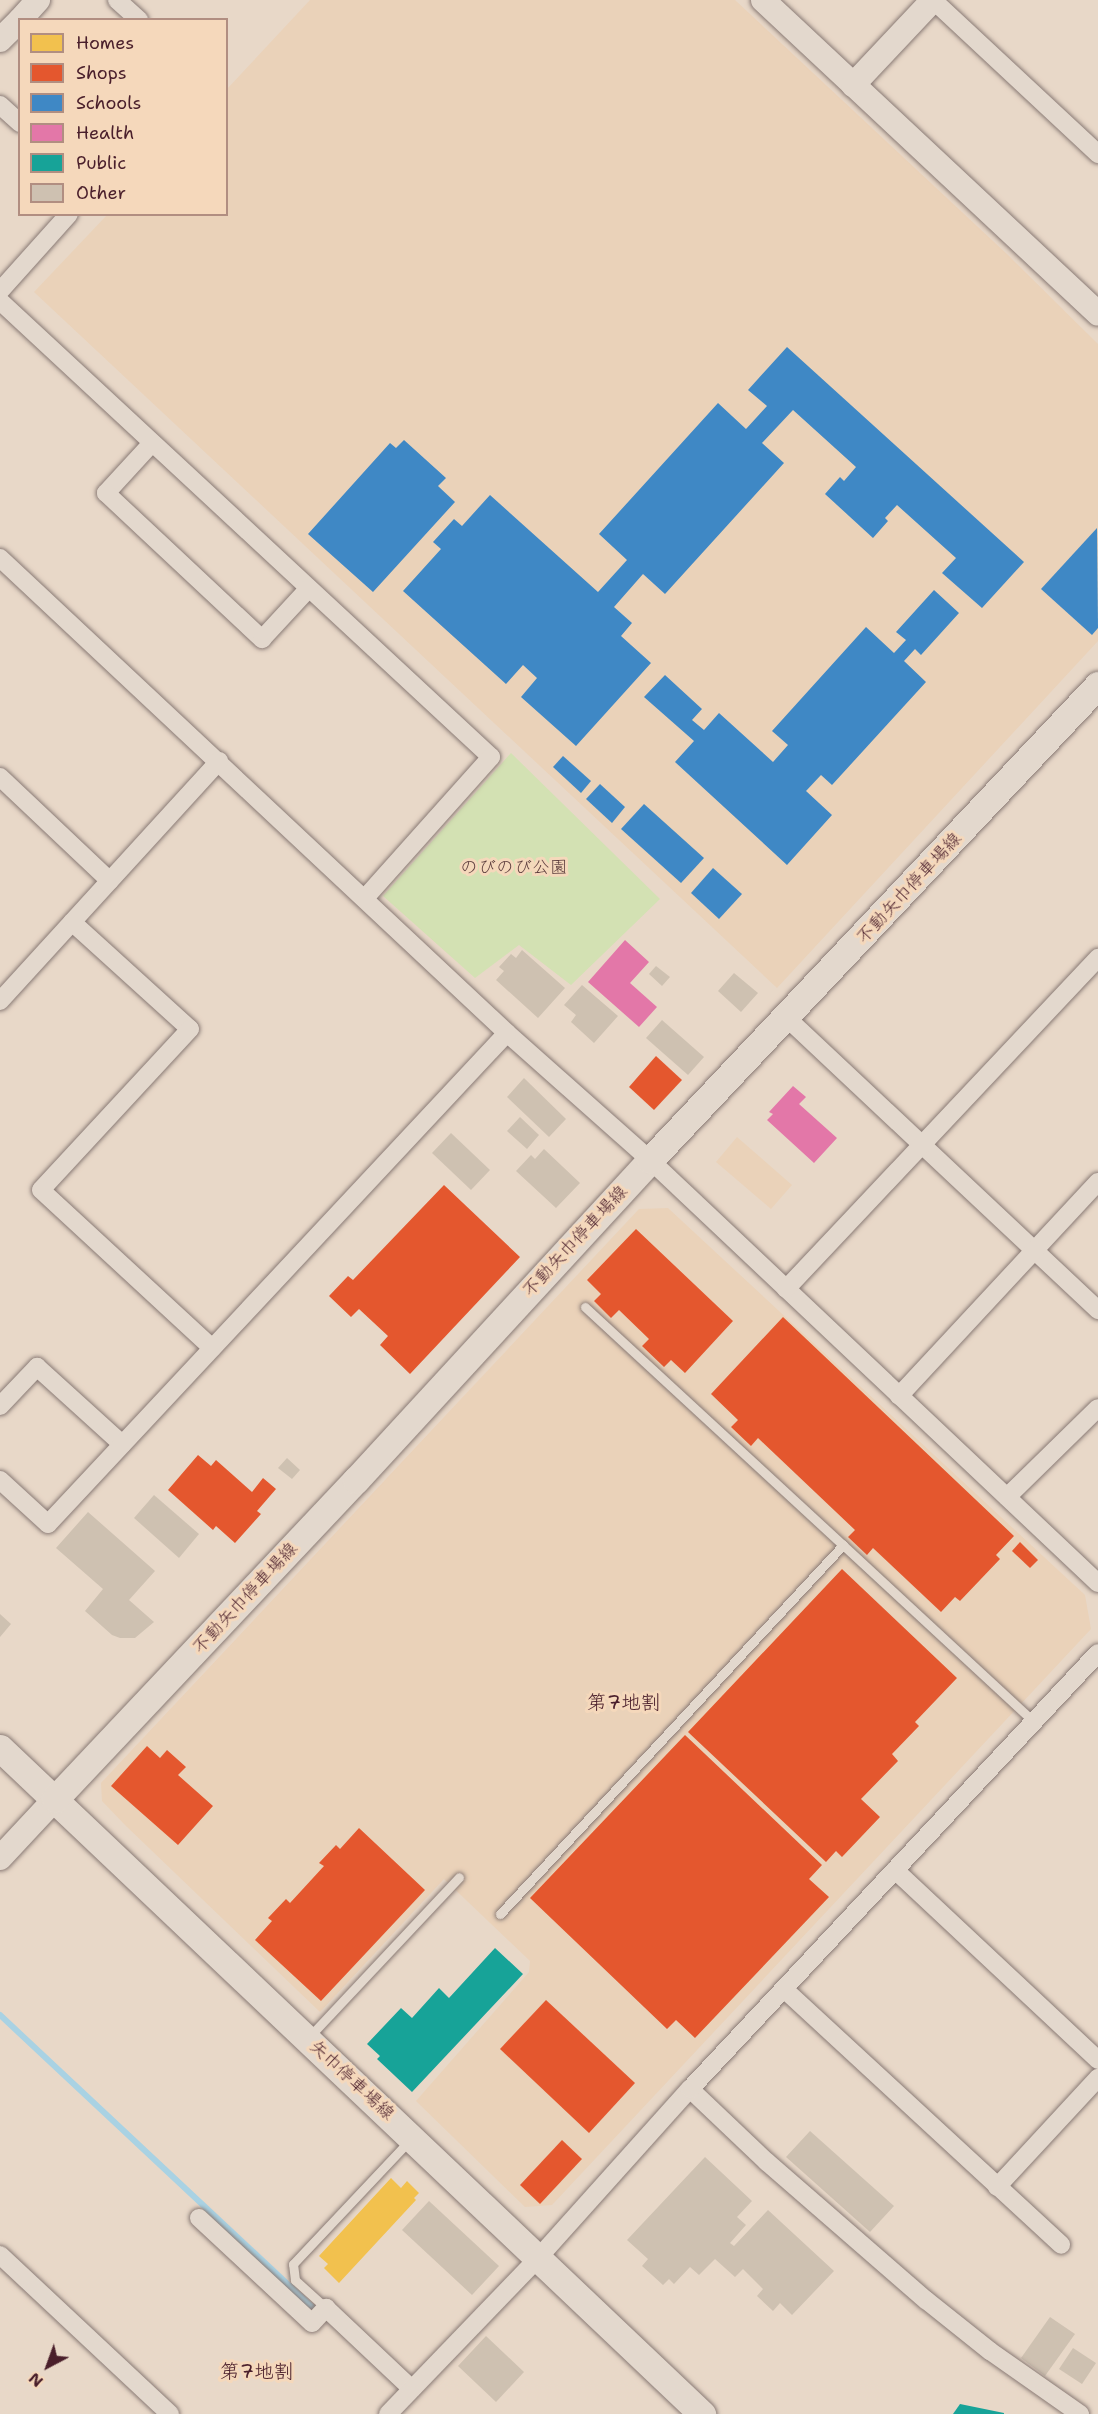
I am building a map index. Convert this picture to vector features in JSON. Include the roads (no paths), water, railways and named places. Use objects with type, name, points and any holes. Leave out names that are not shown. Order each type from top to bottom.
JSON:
[{"type":"main road","name":"不動矢巾停車場線","points":[[55,1799],[1098,685]]},
{"type":"main road","name":"矢巾停車場線","points":[[0,1748],[413,2137],[702,2414]]},
{"type":"street","points":[[22,18],[38,0]]},
{"type":"street","points":[[117,0],[137,18]]},
{"type":"street","points":[[763,0],[1098,314]]},
{"type":"street","points":[[853,85],[933,0],[1098,154]]},
{"type":"street","points":[[0,40],[18,22]]},
{"type":"street","points":[[0,105],[18,121]]},
{"type":"street","points":[[0,291],[67,216]]},
{"type":"street","points":[[0,301],[491,757],[365,898]]},
{"type":"street","points":[[152,443],[106,494],[262,639],[309,588]]},
{"type":"street","points":[[0,558],[507,1033],[650,1161],[1098,1583]]},
{"type":"street","points":[[1,998],[219,761]]},
{"type":"street","points":[[0,777],[110,881]]},
{"type":"street","points":[[72,922],[190,1029],[41,1190],[212,1348]]},
{"type":"street","points":[[786,1289],[1098,958]]},
{"type":"street","points":[[787,1017],[1098,1310]]},
{"type":"street","points":[[0,1480],[48,1524],[507,1033]]},
{"type":"street","points":[[899,1396],[1098,1182]]},
{"type":"street","points":[[0,1406],[37,1367],[123,1444]]},
{"type":"street","points":[[1007,1497],[1098,1408]]},
{"type":"street","points":[[388,2414],[539,2257],[690,2089],[1098,1653]]},
{"type":"street","points":[[0,1858],[55,1799]]},
{"type":"street","points":[[895,1870],[1098,2060]]},
{"type":"street","points":[[784,1989],[1061,2245]]},
{"type":"street","points":[[997,2187],[1098,2078]]},
{"type":"street","points":[[690,2089],[775,2170],[926,2300],[990,2351],[1080,2414]]},
{"type":"street","points":[[199,2218],[312,2323],[322,2313],[412,2389]]},
{"type":"street","points":[[0,2254],[170,2414]]},
{"type":"lane","points":[[585,1307],[1034,1722]]},
{"type":"lane","points":[[500,1914],[843,1545]]},
{"type":"lane","points":[[308,2039],[459,1877]]},
{"type":"lane","points":[[322,2313],[295,2280],[293,2264],[413,2137]]},
{"type":"waterway","points":[[0,2015],[320,2314]]},
{"type":"district","name":"第7地割","points":[[624,1702]]},
{"type":"district","name":"第7地割","points":[[257,2371]]},
{"type":"park label","name":"のびのび公園","points":[[514,867]]}]
